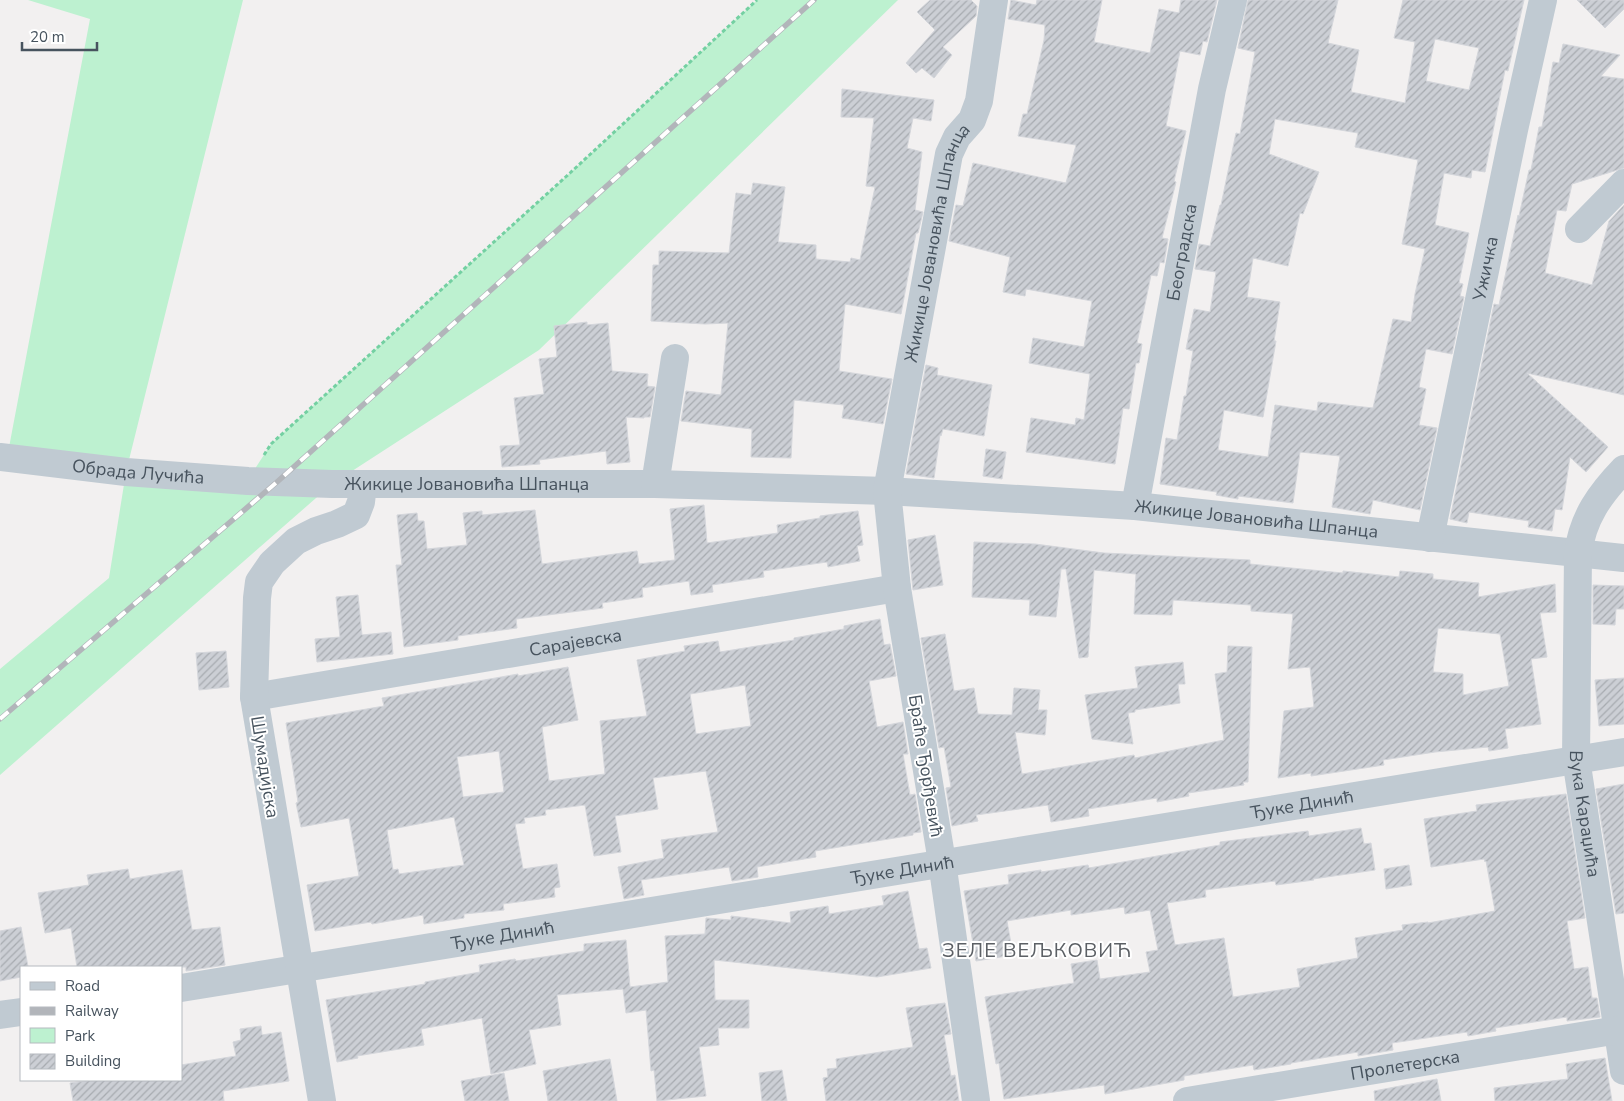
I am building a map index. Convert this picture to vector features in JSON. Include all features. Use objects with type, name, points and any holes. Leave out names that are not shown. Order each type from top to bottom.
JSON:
[{"type":"street","name":"Жикице Јовановића Шпанца","points":[[887,491],[949,154],[957,137],[972,120],[979,101],[994,0]]},
{"type":"street","name":"Београдска","points":[[1135,506],[1212,89],[1233,0]]},
{"type":"street","name":"Ужичка","points":[[1430,538],[1514,130],[1543,0]]},
{"type":"street","points":[[1579,229],[1624,183]]},
{"type":"street","points":[[655,484],[675,358]]},
{"type":"street","name":"Обрада Лучића","points":[[0,457],[126,472],[277,482]]},
{"type":"street","name":"Вука Караџића","points":[[1624,469],[1599,498],[1587,517],[1580,537],[1578,553],[1576,759],[1621,1030],[1624,1071]]},
{"type":"street","name":"Жикице Јовановића Шпанца","points":[[277,482],[363,484],[655,484],[887,491],[1135,506],[1624,558]]},
{"type":"street","name":"Шумадијска","points":[[322,1101],[254,697],[257,598],[259,582],[272,563],[296,541],[356,515],[361,502],[363,484]]},
{"type":"street","name":"Браће Ђорђевић","points":[[887,491],[897,588],[942,862],[976,1101]]},
{"type":"street","name":"Сарајевска","points":[[254,697],[897,588]]},
{"type":"street","name":"Ђуке Динић","points":[[182,988],[942,862],[1624,752]]},
{"type":"street","points":[[0,1015],[20,1012]]},
{"type":"street","name":"Пролетерска","points":[[1187,1101],[1621,1030]]},
{"type":"path","points":[[248,481],[271,444],[570,174],[756,0]]},
{"type":"green space","points":[[28,0],[243,0],[126,472],[7,458],[90,19]]},
{"type":"green space","points":[[757,0],[898,0],[539,350],[332,484],[0,775],[0,669],[109,578],[126,472],[247,481],[271,444],[570,173]]},
{"type":"building","points":[[930,0],[971,0],[977,6],[976,16],[943,47],[952,55],[934,78],[922,68],[916,73],[906,63],[935,30],[917,12]]},
{"type":"building","points":[[1011,0],[1036,5],[1037,0],[1102,0],[1094,42],[1150,53],[1159,9],[1179,13],[1181,0],[1217,0],[1207,42],[1203,41],[1200,55],[1180,51],[1166,126],[1186,131],[1162,238],[1168,239],[1164,263],[1160,262],[1157,276],[1151,275],[1137,343],[1142,344],[1139,363],[1136,363],[1129,409],[1123,408],[1115,464],[1026,452],[1031,418],[1075,425],[1076,418],[1084,420],[1090,374],[1029,363],[1033,338],[1084,347],[1092,301],[1026,289],[1025,296],[1003,292],[1010,257],[949,241],[956,205],[963,206],[973,163],[1066,183],[1076,145],[1018,136],[1023,114],[1027,114],[1044,40],[1045,25],[1008,19]]},
{"type":"building","points":[[1248,0],[1338,0],[1328,43],[1359,50],[1351,92],[1405,103],[1415,42],[1394,38],[1403,0],[1524,0],[1508,71],[1505,70],[1485,172],[1472,170],[1471,178],[1444,173],[1435,225],[1469,233],[1459,283],[1463,284],[1460,296],[1464,297],[1452,354],[1426,349],[1419,387],[1426,389],[1419,425],[1437,428],[1420,510],[1373,500],[1370,514],[1332,507],[1340,456],[1300,452],[1293,503],[1238,496],[1238,499],[1216,495],[1217,492],[1160,484],[1166,438],[1177,440],[1184,396],[1186,396],[1193,351],[1186,349],[1194,309],[1210,312],[1216,272],[1195,269],[1199,244],[1210,246],[1221,205],[1236,133],[1240,134],[1255,52],[1238,48]],"holes":[[[1435,39],[1479,48],[1469,90],[1426,81]],[[1275,119],[1358,133],[1355,147],[1418,160],[1402,244],[1425,249],[1411,322],[1393,319],[1373,408],[1318,402],[1317,411],[1275,405],[1268,457],[1218,450],[1224,410],[1263,417],[1276,341],[1274,341],[1280,302],[1247,297],[1253,258],[1288,266],[1300,213],[1303,214],[1319,172],[1269,154]]]},
{"type":"building","points":[[1577,0],[1624,0],[1624,9],[1605,28]]},
{"type":"building","points":[[1563,44],[1620,55],[1601,76],[1624,79],[1624,168],[1572,184],[1566,211],[1557,210],[1545,273],[1592,285],[1609,221],[1624,205],[1624,395],[1527,373],[1608,447],[1586,472],[1570,457],[1562,510],[1555,509],[1552,531],[1528,527],[1529,521],[1469,512],[1467,523],[1450,519],[1494,304],[1499,305],[1518,215],[1529,170],[1531,170],[1539,127],[1542,127],[1553,62],[1559,63]]},
{"type":"building","points":[[842,89],[934,100],[931,121],[913,118],[907,148],[922,152],[915,210],[923,212],[918,233],[916,233],[901,314],[845,304],[839,371],[892,379],[883,424],[842,418],[844,405],[794,400],[791,458],[751,457],[752,429],[681,421],[686,391],[721,395],[728,323],[705,324],[651,321],[653,265],[659,265],[659,251],[729,253],[736,193],[751,195],[753,183],[785,187],[778,242],[816,245],[816,259],[850,262],[851,258],[860,260],[875,187],[866,186],[874,118],[841,117]]},
{"type":"building","points":[[587,322],[587,325],[608,323],[612,371],[648,374],[647,386],[655,387],[650,417],[626,417],[630,462],[607,464],[606,451],[539,460],[540,464],[502,467],[500,446],[520,445],[514,398],[544,394],[539,359],[557,357],[554,326]]},
{"type":"building","points":[[926,365],[938,368],[937,375],[992,385],[984,436],[943,429],[940,435],[934,478],[906,474]]},
{"type":"building","points":[[986,449],[1006,452],[1002,479],[983,476]]},
{"type":"building","points":[[704,505],[707,543],[778,533],[777,525],[820,518],[820,516],[858,511],[863,545],[857,546],[860,561],[828,567],[827,562],[763,571],[764,577],[712,585],[713,592],[691,595],[689,581],[642,588],[643,597],[602,603],[603,608],[516,619],[517,628],[458,636],[458,640],[404,647],[396,565],[402,565],[397,515],[417,513],[418,521],[424,521],[427,549],[467,545],[463,513],[482,511],[482,515],[535,510],[542,564],[637,551],[639,564],[675,560],[670,509]]},
{"type":"building","points":[[935,535],[943,585],[913,590],[908,540]]},
{"type":"building","points":[[974,542],[1035,544],[1104,553],[1250,560],[1250,564],[1399,577],[1400,571],[1433,574],[1433,579],[1479,583],[1478,597],[1555,584],[1556,612],[1540,613],[1547,657],[1531,659],[1541,724],[1505,729],[1508,748],[1489,751],[1488,747],[1435,752],[1383,760],[1384,765],[1311,776],[1311,773],[1278,778],[1284,711],[1314,707],[1310,667],[1288,669],[1293,614],[1251,611],[1251,605],[1173,600],[1172,615],[1134,614],[1136,574],[1094,570],[1088,657],[1079,658],[1066,569],[1061,569],[1056,617],[1029,615],[1030,600],[972,597]],"holes":[[[1438,628],[1500,634],[1509,686],[1463,695],[1463,674],[1433,672]]]},
{"type":"building","points":[[1593,585],[1624,586],[1624,609],[1616,609],[1615,625],[1593,624]]},
{"type":"building","points":[[358,595],[362,635],[391,632],[393,654],[317,662],[315,639],[340,637],[336,597]]},
{"type":"building","points":[[880,619],[884,645],[890,644],[896,676],[869,681],[877,727],[903,722],[908,754],[903,754],[910,795],[915,794],[921,832],[913,833],[913,835],[815,851],[816,857],[757,867],[758,877],[732,881],[729,867],[641,880],[644,895],[624,899],[618,867],[664,858],[661,840],[718,832],[706,771],[653,778],[658,809],[615,816],[621,852],[594,856],[585,805],[545,810],[546,815],[524,818],[525,823],[515,824],[523,869],[557,864],[560,887],[554,888],[555,897],[503,904],[504,910],[464,914],[464,918],[424,924],[423,915],[315,931],[307,885],[359,876],[349,818],[301,827],[296,803],[298,802],[286,723],[384,706],[382,698],[568,667],[578,720],[542,727],[549,781],[605,774],[600,721],[647,716],[637,660],[685,651],[684,646],[718,641],[720,652],[794,640],[794,638],[844,629],[844,626]],"holes":[[[745,685],[751,726],[696,734],[690,694]],[[499,751],[504,792],[463,797],[457,757]],[[454,817],[464,865],[399,874],[398,869],[393,870],[387,830]]]},
{"type":"building","points":[[945,634],[954,691],[974,688],[978,714],[1012,715],[1014,688],[1040,690],[1038,710],[1047,710],[1045,735],[1015,732],[1022,774],[1134,755],[1135,758],[1224,740],[1215,674],[1227,672],[1228,646],[1252,647],[1248,782],[1243,782],[1244,785],[1188,793],[1189,796],[1157,802],[1157,798],[1088,809],[1089,816],[1051,822],[1048,805],[976,815],[978,821],[952,826],[946,788],[951,787],[944,747],[939,748],[921,638]]},
{"type":"building","points":[[226,651],[229,687],[199,690],[196,653]]},
{"type":"building","points":[[1183,662],[1185,684],[1178,684],[1180,703],[1135,710],[1135,712],[1128,713],[1133,744],[1092,739],[1085,695],[1138,688],[1135,667]]},
{"type":"building","points":[[1624,678],[1624,724],[1599,726],[1595,680]]},
{"type":"building","points":[[1624,784],[1624,913],[1616,914],[1596,789]]},
{"type":"building","points":[[1566,794],[1585,918],[1567,921],[1574,969],[1588,967],[1592,998],[1597,998],[1600,1017],[1567,1021],[1567,1017],[1495,1028],[1496,1031],[1468,1036],[1467,1032],[1392,1043],[1393,1050],[1358,1056],[1358,1052],[1254,1070],[1253,1065],[1184,1076],[1184,1080],[1105,1094],[1104,1085],[1004,1099],[999,1063],[996,1064],[985,997],[1074,983],[1071,964],[1097,960],[1100,979],[1150,972],[1146,952],[1158,950],[1150,910],[1125,914],[1124,907],[1071,915],[1071,910],[1007,921],[1013,955],[976,961],[964,891],[1009,884],[1008,875],[1088,865],[1089,868],[1220,845],[1220,842],[1308,831],[1309,836],[1361,828],[1364,844],[1371,843],[1375,870],[1276,885],[1275,881],[1205,890],[1206,897],[1167,903],[1175,945],[1224,938],[1233,997],[1300,987],[1297,969],[1358,958],[1355,938],[1403,930],[1402,925],[1428,923],[1495,911],[1486,861],[1484,859],[1431,867],[1424,819],[1477,811],[1476,805]]},
{"type":"building","points":[[1409,865],[1412,885],[1386,889],[1384,869]]},
{"type":"building","points":[[128,869],[130,879],[182,870],[192,930],[220,927],[225,965],[186,971],[186,967],[182,966],[77,966],[71,928],[45,933],[38,893],[89,885],[87,875]]},
{"type":"building","points":[[908,891],[919,949],[927,948],[931,968],[877,977],[714,960],[715,1000],[749,1000],[749,1028],[718,1028],[719,1045],[699,1047],[706,1096],[657,1101],[654,1070],[651,1071],[646,1010],[626,1013],[623,989],[557,995],[561,1025],[529,1030],[536,1064],[491,1074],[482,1018],[421,1029],[424,1045],[357,1056],[358,1058],[337,1062],[326,1000],[425,984],[425,982],[480,972],[479,965],[584,951],[584,944],[626,940],[630,987],[668,982],[665,936],[705,934],[706,918],[731,920],[731,916],[791,923],[790,912],[828,906],[829,914],[884,905],[882,896]]},
{"type":"building","points":[[21,927],[28,966],[20,966],[20,977],[0,981],[0,931]]},
{"type":"building","points":[[945,1003],[951,1034],[944,1035],[951,1076],[955,1075],[959,1101],[826,1101],[823,1078],[828,1077],[827,1069],[837,1068],[836,1059],[913,1047],[906,1008]]},
{"type":"building","points":[[261,1026],[262,1035],[281,1032],[289,1081],[223,1091],[224,1101],[73,1101],[70,1083],[86,1081],[182,1081],[182,1065],[236,1056],[233,1042],[241,1040],[240,1029]]},
{"type":"building","points":[[1605,1058],[1612,1101],[1495,1101],[1494,1088],[1568,1079],[1566,1064]]},
{"type":"building","points":[[610,1059],[617,1101],[548,1101],[543,1071]]},
{"type":"building","points":[[782,1070],[787,1101],[762,1101],[759,1073]]},
{"type":"building","points":[[504,1073],[509,1101],[465,1101],[461,1081]]},
{"type":"building","points":[[1437,1079],[1441,1101],[1375,1101],[1374,1091]]},
{"type":"railway","points":[[0,719],[277,482],[814,0]]},
{"type":"district","name":"ЗЕЛЕ ВЕЉКОВИЋ","points":[[1037,950]]}]
